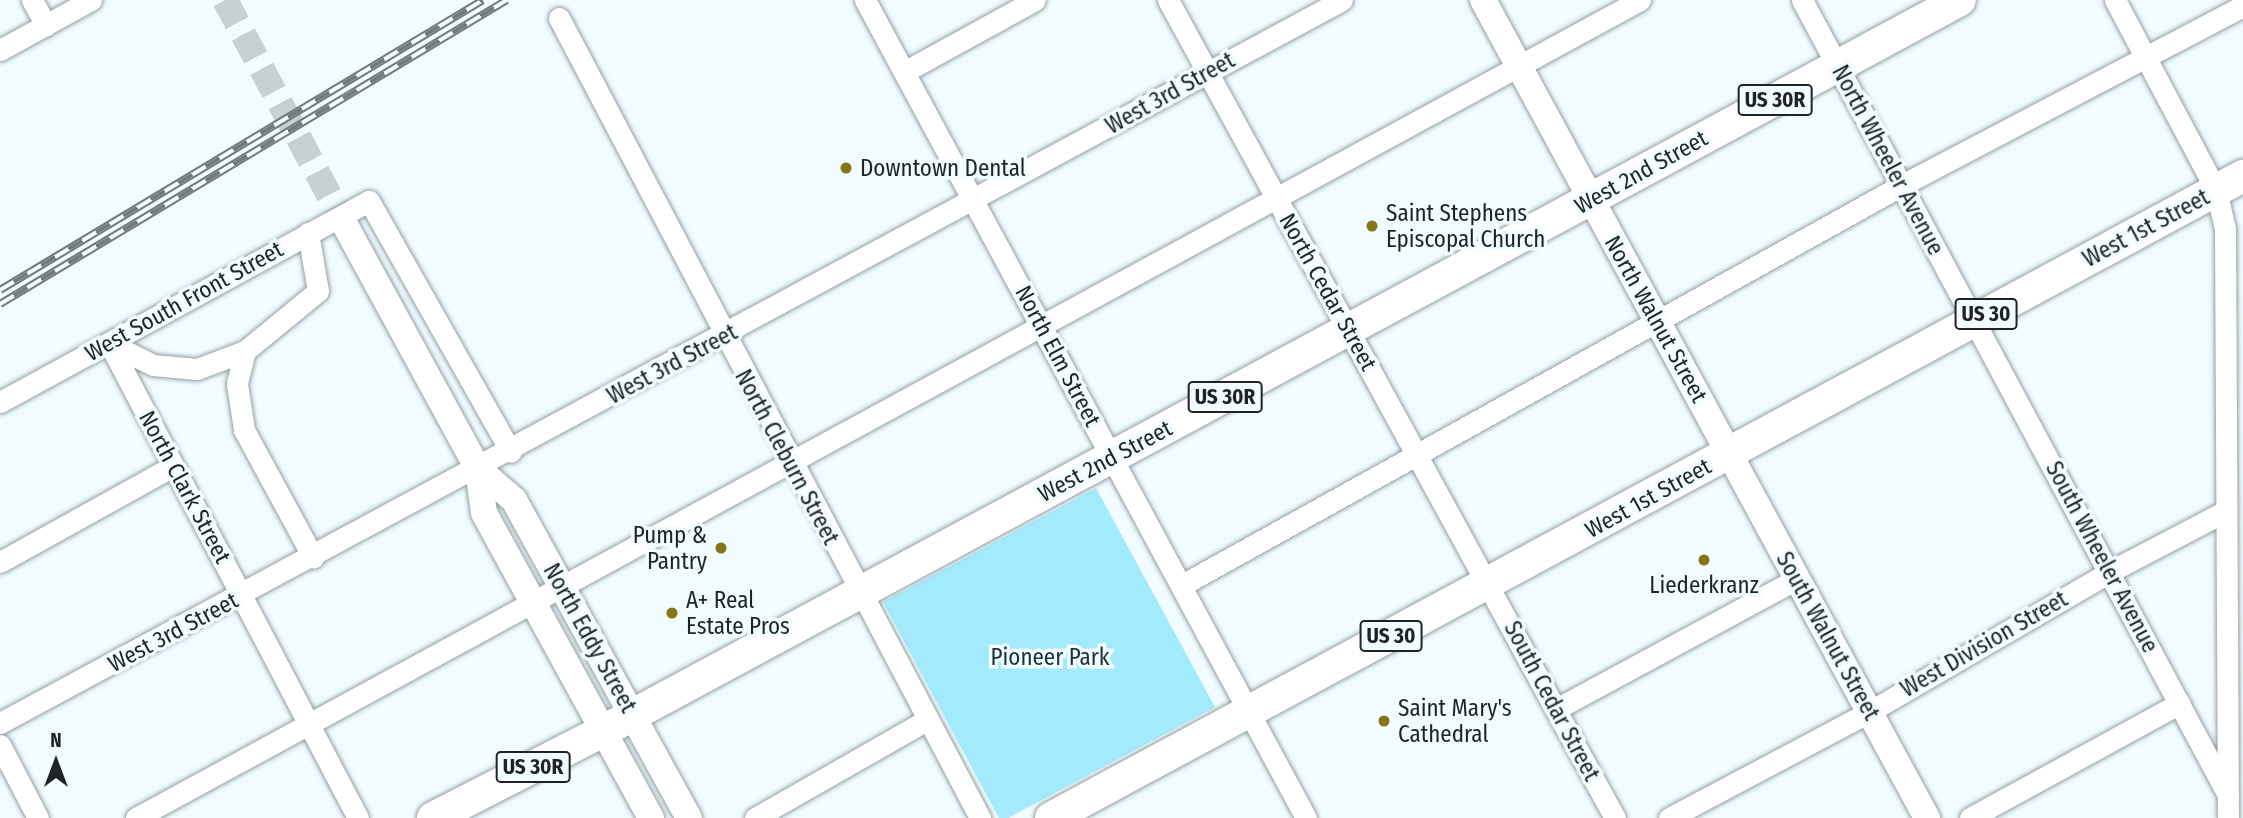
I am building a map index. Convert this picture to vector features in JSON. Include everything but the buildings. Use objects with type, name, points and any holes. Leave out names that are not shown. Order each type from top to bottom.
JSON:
[{"type":"highway","name":"West 2nd Street","points":[[433,818],[603,731],[858,592],[1113,458],[1960,0]]},
{"type":"highway","name":"West 1st Street","points":[[1052,818],[2230,183]]},
{"type":"main road","name":"North Walnut Street","points":[[1483,0],[1729,453]]},
{"type":"main road","name":"North Eddy Street","points":[[345,225],[478,469],[514,500],[689,818]]},
{"type":"main road","name":"South Walnut Street","points":[[1729,453],[1927,818]]},
{"type":"main road","name":"North Eddy Street","points":[[478,469],[484,513],[650,818]]},
{"type":"street","points":[[32,0],[46,25]]},
{"type":"street","points":[[0,50],[91,0]]},
{"type":"street","name":"North Elm Street","points":[[865,0],[1306,818]]},
{"type":"street","points":[[904,72],[1035,0]]},
{"type":"street","name":"North Cedar Street","points":[[1168,0],[1489,584]]},
{"type":"street","name":"West 3rd Street","points":[[0,723],[511,452],[1342,0]]},
{"type":"street","points":[[136,818],[532,601],[1042,327],[1517,64],[1640,0]]},
{"type":"street","name":"North Wheeler Avenue","points":[[1802,0],[1975,319]]},
{"type":"street","points":[[2115,0],[2145,57],[2230,183],[2226,247],[2234,472],[2226,511],[2234,635],[2228,818]]},
{"type":"street","points":[[1182,584],[1902,185],[2243,6]]},
{"type":"street","name":"North Cleburn Street","points":[[559,19],[723,336],[980,818]]},
{"type":"street","name":"West South Front Street","points":[[0,402],[369,201],[511,452]]},
{"type":"street","points":[[108,343],[153,365],[197,369],[244,351],[318,291],[308,233]]},
{"type":"street","name":"South Wheeler Avenue","points":[[1975,319],[2228,795]]},
{"type":"street","name":"North Clark Street","points":[[108,343],[358,818]]},
{"type":"street","points":[[244,351],[237,384],[244,430],[313,557]]},
{"type":"street","points":[[0,562],[173,466]]},
{"type":"street","name":"West Division Street","points":[[1669,818],[1869,712],[2110,571],[2226,511]]},
{"type":"street","points":[[1556,709],[1796,579]]},
{"type":"street","name":"South Cedar Street","points":[[1489,584],[1615,818]]},
{"type":"street","points":[[1970,818],[2180,703]]},
{"type":"street","points":[[755,818],[927,720]]},
{"type":"street","points":[[0,746],[38,818]]},
{"type":"green space","name":"Pioneer Park","points":[[1096,488],[1215,707],[1008,818],[999,818],[883,602]]},
{"type":"tunnel","points":[[225,0],[345,225]]},
{"type":"railway","points":[[0,290],[483,0]]},
{"type":"railway","points":[[0,304],[507,0]]},
{"type":"place","name":"Downtown Dental","points":[[846,168]]},
{"type":"place","name":"Saint Stephens Episcopal Church","points":[[1372,226]]},
{"type":"place","name":"Pump & Pantry","points":[[721,548]]},
{"type":"place","name":"Liederkranz","points":[[1704,560]]},
{"type":"place","name":"A+ Real Estate Pros","points":[[672,613]]},
{"type":"place","name":"Saint Mary's Cathedral","points":[[1384,721]]}]
